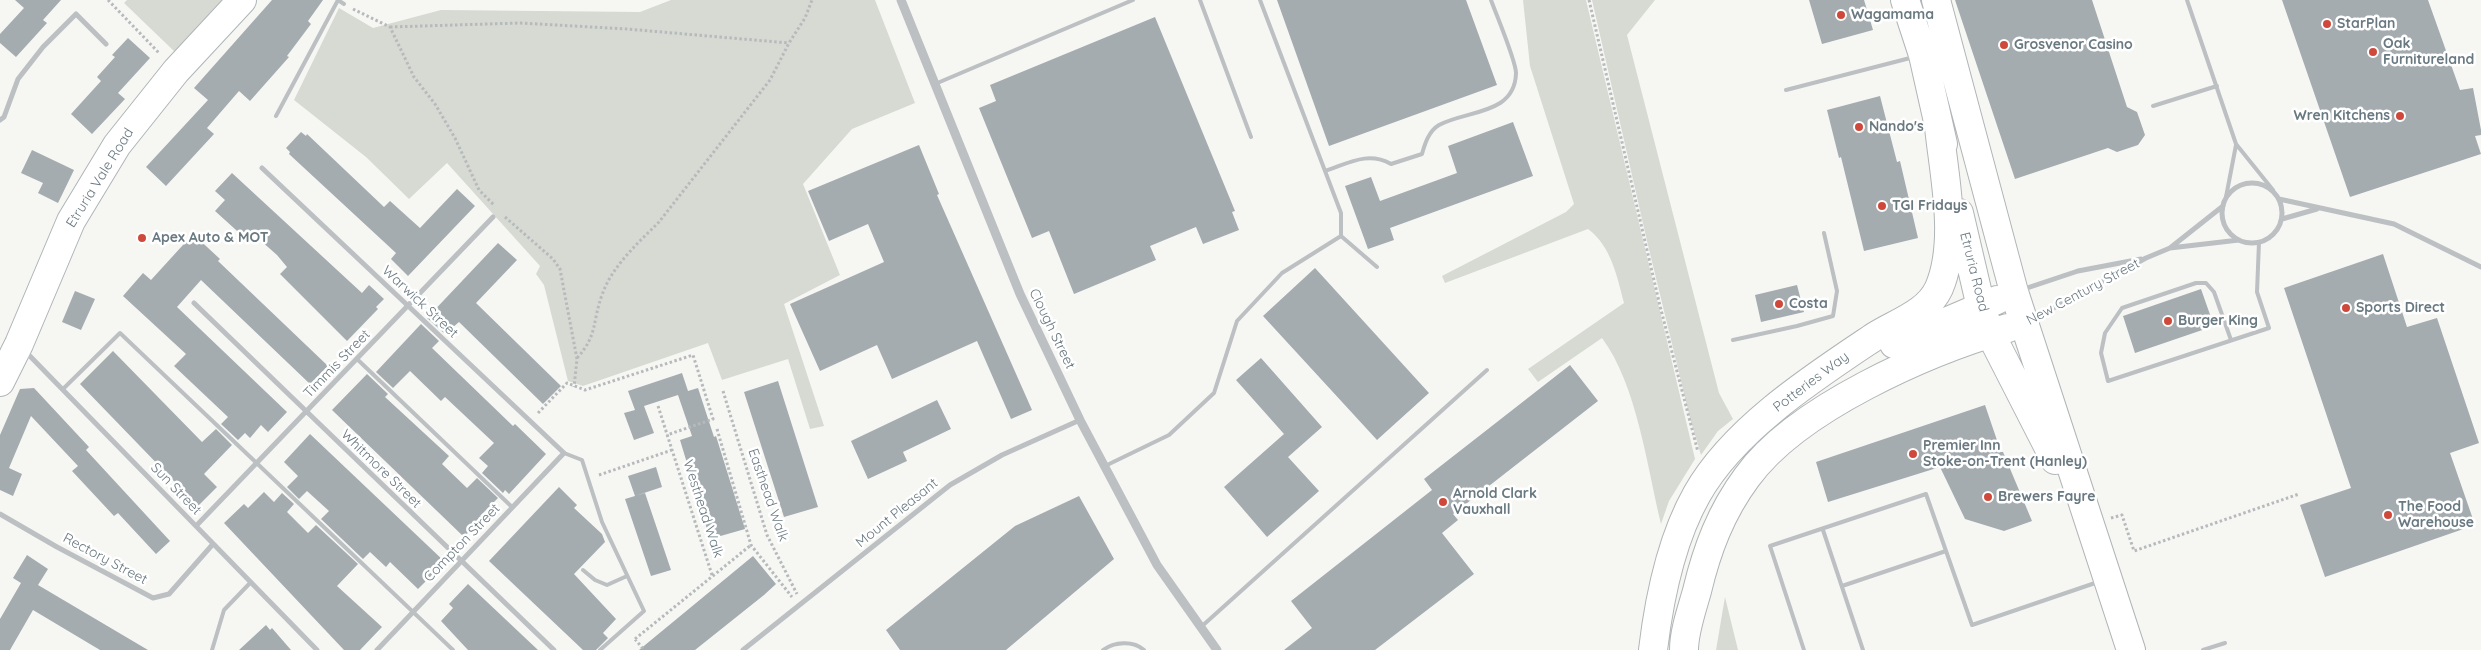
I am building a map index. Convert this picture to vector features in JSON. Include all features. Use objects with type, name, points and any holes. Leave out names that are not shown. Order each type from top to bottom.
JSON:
[{"type":"main road","name":"Etruria Vale Road","points":[[0,382],[19,344],[71,221],[118,145],[176,71],[242,0]]},
{"type":"main road","name":"Etruria Road","points":[[1905,0],[1936,51],[2131,650]]},
{"type":"main road","name":"Etruria Road","points":[[1936,0],[1939,126],[1982,308],[1990,333],[2017,389],[2090,526]]},
{"type":"main road","name":"Potteries Way","points":[[1653,650],[1659,601],[1688,512],[1706,481],[1748,432],[1812,380],[1873,337],[1913,317],[1939,289],[1950,242],[1939,126]]},
{"type":"main road","points":[[1812,380],[1982,308],[2014,292]]},
{"type":"main road","name":"New Century Street","points":[[1990,333],[2024,323]]},
{"type":"main road","points":[[1684,648],[1701,573],[1714,530],[1748,475],[1768,452],[1842,399],[1913,362],[1990,333]]},
{"type":"street","name":"Clough Street","points":[[901,0],[1020,294],[1080,420],[1157,565],[1218,650]]},
{"type":"street","points":[[0,120],[4,117],[18,79],[43,47],[76,14],[106,44]]},
{"type":"street","name":"Warwick Street","points":[[262,168],[564,453]]},
{"type":"street","points":[[2253,182],[2272,190],[2279,199],[2282,209],[2282,220],[2278,229],[2269,238],[2259,242],[2249,243],[2239,240],[2225,227],[2222,218],[2222,206],[2226,196],[2243,184],[2253,182]]},
{"type":"street","points":[[2279,199],[2394,224],[2481,266]]},
{"type":"street","name":"New Century Street","points":[[2170,248],[2222,206]]},
{"type":"street","points":[[2282,220],[2318,209]]},
{"type":"street","name":"Timmis Street","points":[[196,526],[493,218]]},
{"type":"street","name":"New Century Street","points":[[2024,323],[2146,258],[2170,248],[2239,240]]},
{"type":"street","name":"New Century Street","points":[[2014,292],[2078,271],[2146,258]]},
{"type":"street","name":"Whitmore Street","points":[[194,303],[554,650]]},
{"type":"street","name":"Sun Street","points":[[19,344],[316,650]]},
{"type":"street","name":"Mount Pleasant","points":[[743,650],[950,485],[1002,455],[1080,420]]},
{"type":"street","name":"Compton Street","points":[[377,650],[460,560],[564,453]]},
{"type":"street","name":"Rectory Street","points":[[0,514],[153,598],[169,594],[213,544]]},
{"type":"lane","points":[[276,116],[338,0],[344,4]]},
{"type":"lane","points":[[935,84],[1133,0]]},
{"type":"lane","points":[[1200,0],[1251,137]]},
{"type":"lane","points":[[1260,0],[1341,213],[1340,236]]},
{"type":"lane","points":[[1325,171],[1362,158],[1379,157],[1391,164],[1422,154],[1427,138],[1438,126],[1500,105],[1514,89],[1516,71],[1491,0]]},
{"type":"lane","points":[[2187,0],[2236,144],[2272,190]]},
{"type":"lane","points":[[1786,90],[1936,51]]},
{"type":"lane","points":[[2153,106],[2217,86]]},
{"type":"lane","points":[[2226,196],[2236,144]]},
{"type":"lane","points":[[1733,340],[1833,316],[1837,291],[1824,234]]},
{"type":"lane","points":[[1340,236],[1377,267]]},
{"type":"lane","points":[[1105,466],[1169,434],[1214,392],[1238,321],[1282,273],[1340,236]]},
{"type":"lane","points":[[2231,340],[2214,292],[2206,283],[2196,283],[2122,308],[2105,333],[2101,353],[2108,380],[2269,328],[2257,292],[2259,242]]},
{"type":"lane","points":[[63,389],[120,333],[454,650]]},
{"type":"lane","points":[[357,358],[512,507]]},
{"type":"lane","points":[[1201,627],[1487,370]]},
{"type":"lane","points":[[564,453],[582,460],[602,522],[644,611],[600,650]]},
{"type":"lane","points":[[1804,650],[1770,546],[1824,530],[1926,494],[1972,625],[2107,579]]},
{"type":"lane","points":[[1824,530],[1863,650]]},
{"type":"lane","points":[[1842,586],[1946,550]]},
{"type":"lane","points":[[583,570],[595,580],[607,585],[628,576]]},
{"type":"lane","points":[[212,650],[224,610],[251,582]]},
{"type":"lane","points":[[1103,650],[1118,643],[1129,643],[1144,650]]},
{"type":"lane","points":[[2204,650],[2225,643]]},
{"type":"path","points":[[108,0],[176,71]]},
{"type":"path","points":[[577,359],[588,346],[594,332],[602,294],[612,275],[638,243],[659,222],[770,80],[789,43],[805,18],[812,0]]},
{"type":"path","points":[[1590,0],[1660,306],[1706,481]]},
{"type":"path","points":[[344,4],[390,27],[530,24],[627,28],[789,43]]},
{"type":"path","points":[[390,27],[414,77],[435,104],[455,138],[479,190],[499,211],[553,259],[560,268],[577,359],[574,387]]},
{"type":"path","points":[[530,421],[567,383],[585,390],[693,356],[713,418],[667,435]]},
{"type":"path","name":"Easthead Walk","points":[[723,391],[767,535],[800,605]]},
{"type":"path","name":"Westhead Walk","points":[[658,406],[712,575]]},
{"type":"path","points":[[717,429],[751,545],[800,605]]},
{"type":"path","name":"Westhead Walk","points":[[588,479],[672,450]]},
{"type":"path","points":[[2090,526],[2122,515],[2134,551],[2299,494]]},
{"type":"path","name":"Westhead Walk","points":[[635,639],[751,545]]},
{"type":"path","points":[[620,632],[635,639],[644,650]]},
{"type":"shaded area","points":[[127,0],[225,0],[176,53],[124,3]]},
{"type":"shaded area","points":[[671,0],[875,0],[915,103],[852,129],[803,184],[840,275],[784,304],[824,426],[810,429],[788,359],[722,380],[708,343],[583,386],[568,381],[544,285],[536,274],[540,266],[447,163],[409,199],[366,157],[294,100],[339,8],[373,28],[441,10],[640,12]]},
{"type":"shaded area","points":[[1523,0],[1586,0],[1695,459],[1669,501],[1661,524],[1632,402],[1614,357],[1602,338],[1538,382],[1528,369],[1624,303],[1612,262],[1596,236],[1588,229],[1445,283],[1442,276],[1566,212],[1574,204],[1530,66]]},
{"type":"shaded area","points":[[1592,0],[1655,0],[1627,35],[1719,393],[1733,419],[1718,431],[1701,455],[1690,418],[1647,241]]},
{"type":"shaded area","points":[[1725,597],[1738,650],[1716,650]]},
{"type":"building","points":[[15,0],[61,0],[43,20],[47,23],[16,57],[0,43],[0,34],[24,8]]},
{"type":"building","points":[[272,0],[323,0],[308,21],[311,24],[287,56],[289,57],[250,101],[239,91],[207,128],[214,134],[166,186],[146,167],[208,100],[194,88]]},
{"type":"building","points":[[1277,0],[1466,0],[1497,85],[1329,146]]},
{"type":"building","name":"Wagamama","points":[[1809,0],[1864,0],[1873,30],[1822,44]]},
{"type":"building","points":[[1955,0],[2092,0],[2127,107],[2137,112],[2145,135],[2138,145],[2117,152],[2108,148],[2015,179]]},
{"type":"building","points":[[2282,0],[2428,0],[2460,90],[2473,88],[2481,130],[2481,135],[2475,136],[2481,154],[2350,197]]},
{"type":"building","points":[[1155,17],[1235,211],[1232,212],[1239,230],[1203,244],[1196,227],[1150,246],[1156,260],[1074,294],[1049,231],[1032,238],[979,108],[996,101],[990,85]]},
{"type":"building","points":[[128,38],[150,58],[118,93],[125,99],[92,134],[71,114],[101,81],[97,77],[115,57],[112,55]]},
{"type":"building","points":[[1880,96],[1897,162],[1900,161],[1918,238],[1864,251],[1841,157],[1839,158],[1827,110]]},
{"type":"building","points":[[1513,122],[1533,176],[1390,228],[1394,240],[1368,249],[1345,186],[1371,177],[1380,201],[1457,173],[1448,146]]},
{"type":"building","points":[[301,132],[306,136],[307,134],[384,207],[390,201],[420,228],[457,189],[475,206],[408,276],[391,259],[396,253],[289,154],[290,152],[286,148]]},
{"type":"building","points":[[919,145],[939,194],[937,195],[1032,410],[1011,419],[977,341],[892,379],[877,345],[820,371],[790,304],[884,262],[868,224],[829,241],[808,191]]},
{"type":"building","points":[[32,150],[74,170],[58,203],[38,193],[43,183],[21,173]]},
{"type":"building","points":[[232,173],[362,293],[369,285],[384,299],[376,307],[378,309],[347,341],[280,274],[287,267],[277,255],[252,233],[246,239],[215,211],[225,200],[215,191]]},
{"type":"building","points":[[193,234],[220,259],[218,261],[328,366],[310,384],[201,280],[177,307],[287,412],[268,432],[261,425],[250,438],[245,433],[238,440],[221,424],[228,417],[174,366],[186,354],[123,296],[143,273],[151,280]]},
{"type":"building","points":[[498,243],[517,260],[476,303],[561,386],[543,404],[459,322],[445,334],[427,318]]},
{"type":"building","points":[[2383,254],[2407,327],[2437,318],[2479,443],[2450,453],[2475,525],[2325,577],[2300,505],[2351,488],[2284,288]]},
{"type":"building","points":[[1315,268],[1429,393],[1377,440],[1263,316]]},
{"type":"building","name":"Costa","points":[[1797,285],[1804,312],[1761,322],[1755,295]]},
{"type":"building","name":"Burger King","points":[[2201,289],[2214,326],[2135,353],[2123,316]]},
{"type":"building","points":[[75,291],[95,299],[81,330],[62,322]]},
{"type":"building","points":[[421,324],[439,341],[432,348],[513,426],[515,424],[546,454],[509,494],[505,490],[503,493],[482,473],[488,466],[479,458],[494,443],[445,397],[441,401],[410,371],[393,388],[376,372]]},
{"type":"building","points":[[113,351],[202,442],[216,429],[232,445],[204,474],[217,487],[198,506],[80,384]]},
{"type":"building","points":[[1261,358],[1322,427],[1288,457],[1319,491],[1267,537],[1224,487],[1284,434],[1236,380]]},
{"type":"building","name":"Arnold Clark Vauxhall","points":[[1570,365],[1598,401],[1453,514],[1458,520],[1442,533],[1474,574],[1375,650],[1284,650],[1312,628],[1291,601],[1432,490],[1424,479]]},
{"type":"building","points":[[682,373],[688,391],[698,388],[714,437],[716,436],[745,529],[710,539],[680,440],[692,436],[678,395],[644,406],[654,433],[634,440],[624,413],[635,410],[628,391]]},
{"type":"building","points":[[367,374],[388,394],[385,397],[449,456],[442,464],[467,488],[477,478],[498,498],[480,516],[482,518],[464,537],[332,410]]},
{"type":"building","points":[[778,381],[818,507],[784,517],[744,392]]},
{"type":"building","points":[[34,388],[89,447],[86,450],[170,541],[156,554],[118,513],[114,516],[72,471],[78,466],[31,416],[9,468],[22,474],[13,496],[0,490],[0,435],[20,389]]},
{"type":"building","points":[[937,400],[951,429],[903,452],[907,461],[868,479],[851,441]]},
{"type":"building","name":"Premier Inn Stoke-on-Trent (Hanley)","points":[[1985,405],[2001,452],[2003,452],[2032,521],[2004,531],[1965,519],[1940,467],[1828,502],[1816,462]]},
{"type":"building","points":[[310,434],[445,562],[418,589],[390,562],[386,567],[370,552],[363,559],[321,519],[329,511],[307,491],[299,499],[287,487],[298,476],[284,462]]},
{"type":"building","points":[[656,467],[662,487],[635,496],[628,476]]},
{"type":"building","points":[[559,487],[577,505],[574,508],[602,534],[605,542],[574,574],[616,619],[603,633],[608,638],[596,650],[583,650],[489,561]]},
{"type":"building","points":[[264,492],[274,502],[282,493],[294,504],[287,512],[308,533],[316,525],[358,564],[337,586],[382,627],[360,650],[344,650],[224,523],[244,504],[248,508]]},
{"type":"building","points":[[645,493],[671,570],[651,576],[625,499]]},
{"type":"building","points":[[1079,496],[1114,559],[1006,650],[900,650],[886,630],[1015,526]]},
{"type":"building","points":[[27,555],[48,569],[38,585],[148,650],[100,650],[33,610],[10,650],[0,650],[0,619],[21,583],[13,578]]},
{"type":"building","points":[[753,556],[776,584],[764,595],[695,650],[639,650]]},
{"type":"building","points":[[468,584],[538,650],[468,650],[441,621],[453,608],[449,604]]},
{"type":"building","points":[[266,625],[270,630],[272,628],[291,650],[239,650]]},
{"type":"place","name":"Wagamama","points":[[1841,15]]},
{"type":"place","name":"StarPlan","points":[[2327,24]]},
{"type":"place","name":"Grosvenor Casino","points":[[2004,45]]},
{"type":"place","name":"Oak Furnitureland","points":[[2373,52]]},
{"type":"place","name":"Wren Kitchens","points":[[2400,116]]},
{"type":"place","name":"Nando's","points":[[1859,127]]},
{"type":"place","name":"TGI Fridays","points":[[1882,206]]},
{"type":"place","name":"Apex Auto & MOT","points":[[142,238]]},
{"type":"place","name":"Costa","points":[[1779,304]]},
{"type":"place","name":"Sports Direct","points":[[2346,308]]},
{"type":"place","name":"Burger King","points":[[2168,321]]},
{"type":"place","name":"Premier Inn Stoke-on-Trent (Hanley)","points":[[1913,454]]},
{"type":"place","name":"Brewers Fayre","points":[[1988,497]]},
{"type":"place","name":"Arnold Clark Vauxhall","points":[[1443,502]]},
{"type":"place","name":"The Food Warehouse","points":[[2388,515]]}]
